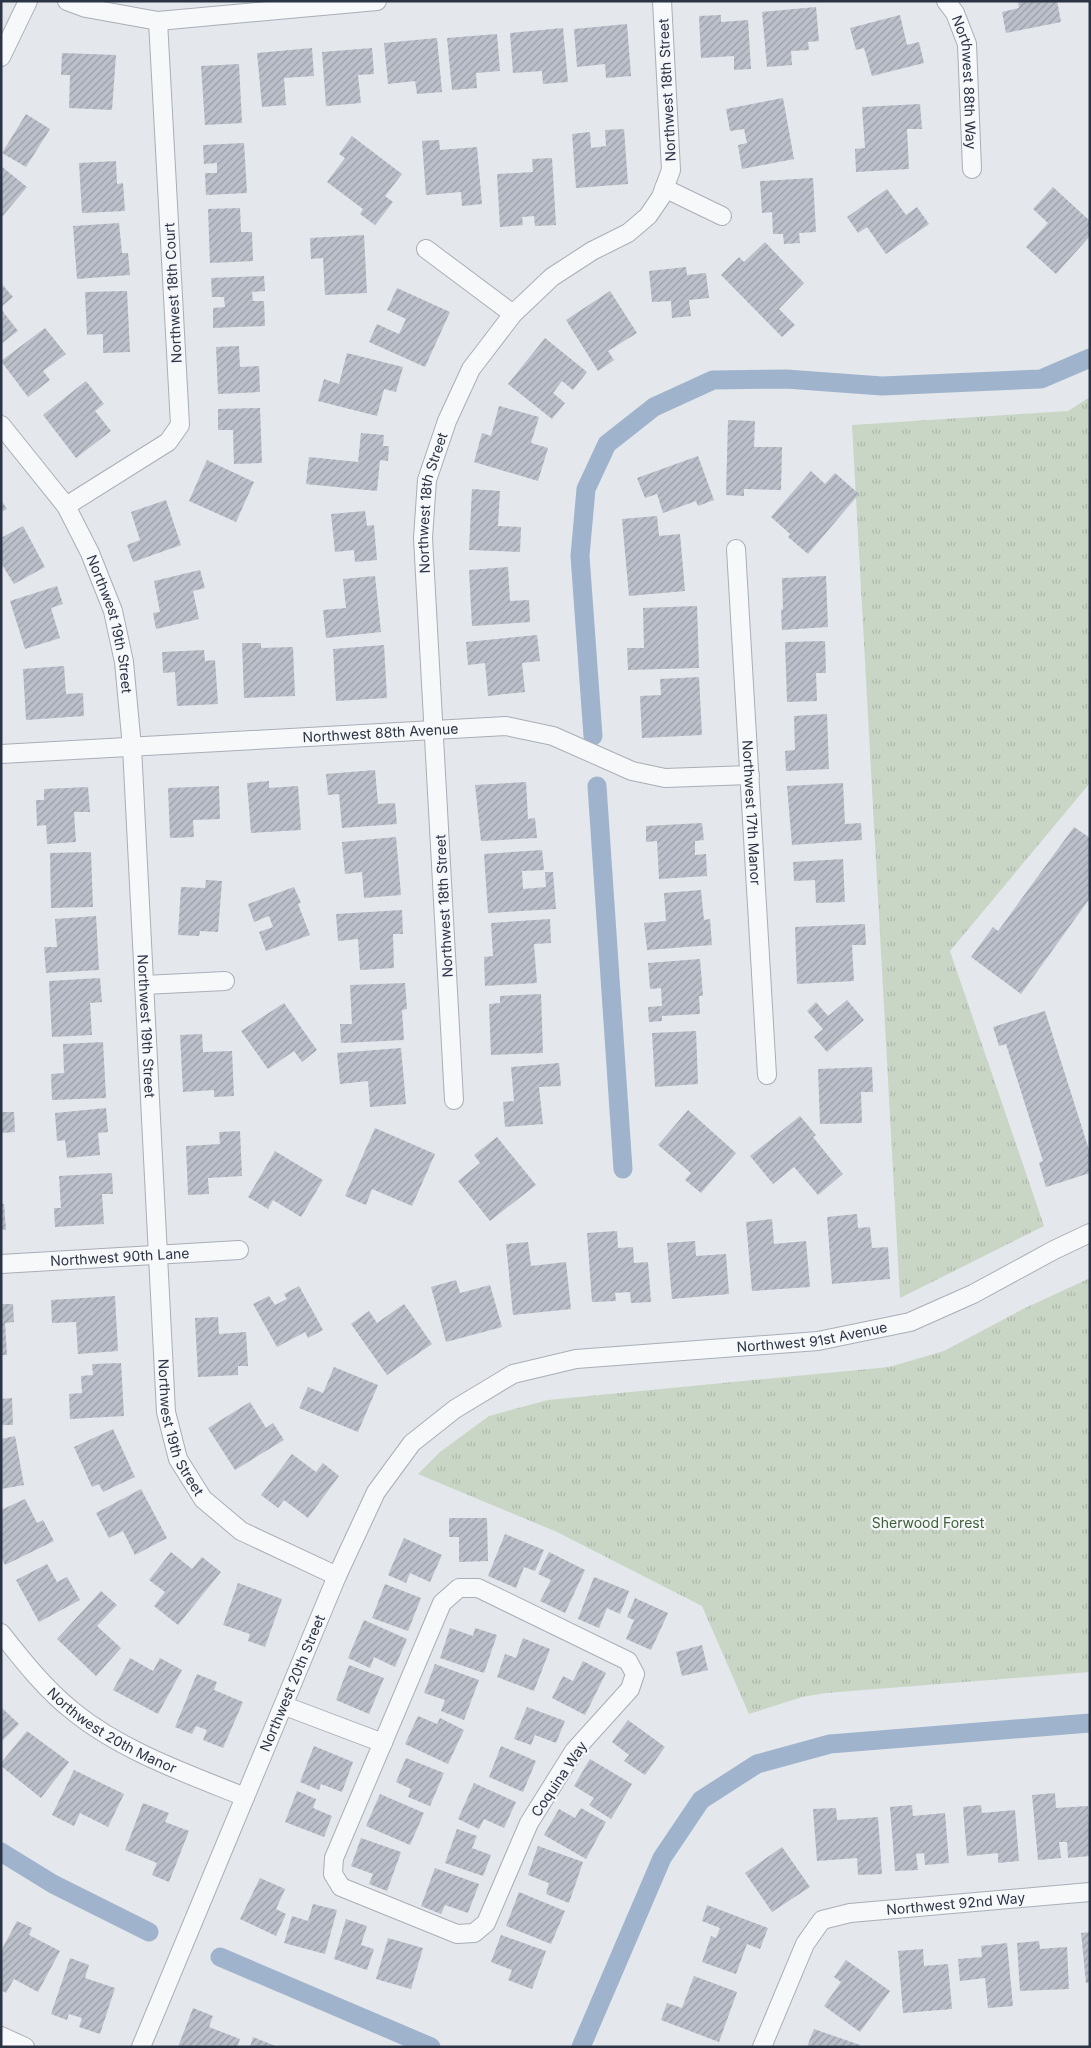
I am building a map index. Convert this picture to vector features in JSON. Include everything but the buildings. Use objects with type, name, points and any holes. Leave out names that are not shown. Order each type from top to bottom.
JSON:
[{"type":"street","points":[[1,57],[28,1]]},
{"type":"street","points":[[66,1],[86,8],[158,21],[377,1]]},
{"type":"street","name":"Northwest 18th Street","points":[[454,1100],[422,538],[427,480],[446,421],[471,369],[513,314],[552,278],[592,251],[628,234],[648,216],[661,197],[671,170],[662,1]]},
{"type":"street","name":"Northwest 88th Way","points":[[946,1],[955,13],[967,44],[972,169]]},
{"type":"street","name":"Northwest 18th Court","points":[[66,506],[168,442],[180,425],[158,21]]},
{"type":"street","points":[[664,188],[722,216]]},
{"type":"street","points":[[426,249],[513,314]]},
{"type":"street","name":"Northwest 19th Street","points":[[1,425],[66,506],[90,553],[113,611],[124,662],[132,747],[166,1412],[178,1459],[203,1499],[241,1532],[338,1576]]},
{"type":"street","name":"Northwest 17th Manor","points":[[736,549],[767,1075]]},
{"type":"street","name":"Northwest 88th Avenue","points":[[1,754],[506,726],[553,736],[632,772],[665,778],[750,775]]},
{"type":"street","points":[[144,985],[225,981]]},
{"type":"street","name":"Northwest 91st Avenue","points":[[513,1374],[576,1359],[818,1341],[910,1322],[973,1294],[1054,1250],[1090,1233]]},
{"type":"street","name":"Northwest 90th Lane","points":[[1,1264],[239,1250]]},
{"type":"street","name":"Northwest 20th Street","points":[[141,2047],[338,1576],[376,1492],[412,1443],[456,1409],[513,1374]]},
{"type":"street","name":"Coquina Way","points":[[459,1588],[478,1588],[628,1661],[635,1674],[630,1689],[574,1751],[539,1807],[529,1824],[486,1923],[474,1933],[457,1934],[342,1887],[333,1874],[334,1858],[383,1743],[442,1603],[459,1588]]},
{"type":"street","name":"Northwest 20th Manor","points":[[1,1633],[29,1670],[74,1712],[134,1751],[245,1797]]},
{"type":"street","points":[[285,1706],[383,1743]]},
{"type":"street","name":"Northwest 92nd Way","points":[[762,2047],[805,1944],[822,1920],[850,1913],[1090,1892]]},
{"type":"street","points":[[1,2036],[25,2047]]},
{"type":"green space","points":[[1090,397],[1090,783],[950,951],[1044,1226],[900,1298],[852,425],[1068,411]]},
{"type":"green space","name":"Sherwood Forest","points":[[1090,1278],[1090,1672],[826,1693],[802,1697],[749,1714],[702,1606],[557,1532],[418,1474],[440,1452],[489,1416],[548,1400],[889,1367],[944,1351],[1023,1309]]},
{"type":"waterway","points":[[593,736],[580,556],[586,489],[607,444],[654,407],[713,380],[786,379],[882,386],[1041,379],[1090,358]]},
{"type":"waterway","points":[[597,786],[623,1169]]},
{"type":"waterway","points":[[581,2047],[662,1858],[701,1800],[757,1764],[830,1744],[1090,1723]]},
{"type":"waterway","points":[[1,1852],[53,1884],[149,1932]]},
{"type":"waterway","points":[[220,1957],[431,2047]]}]
